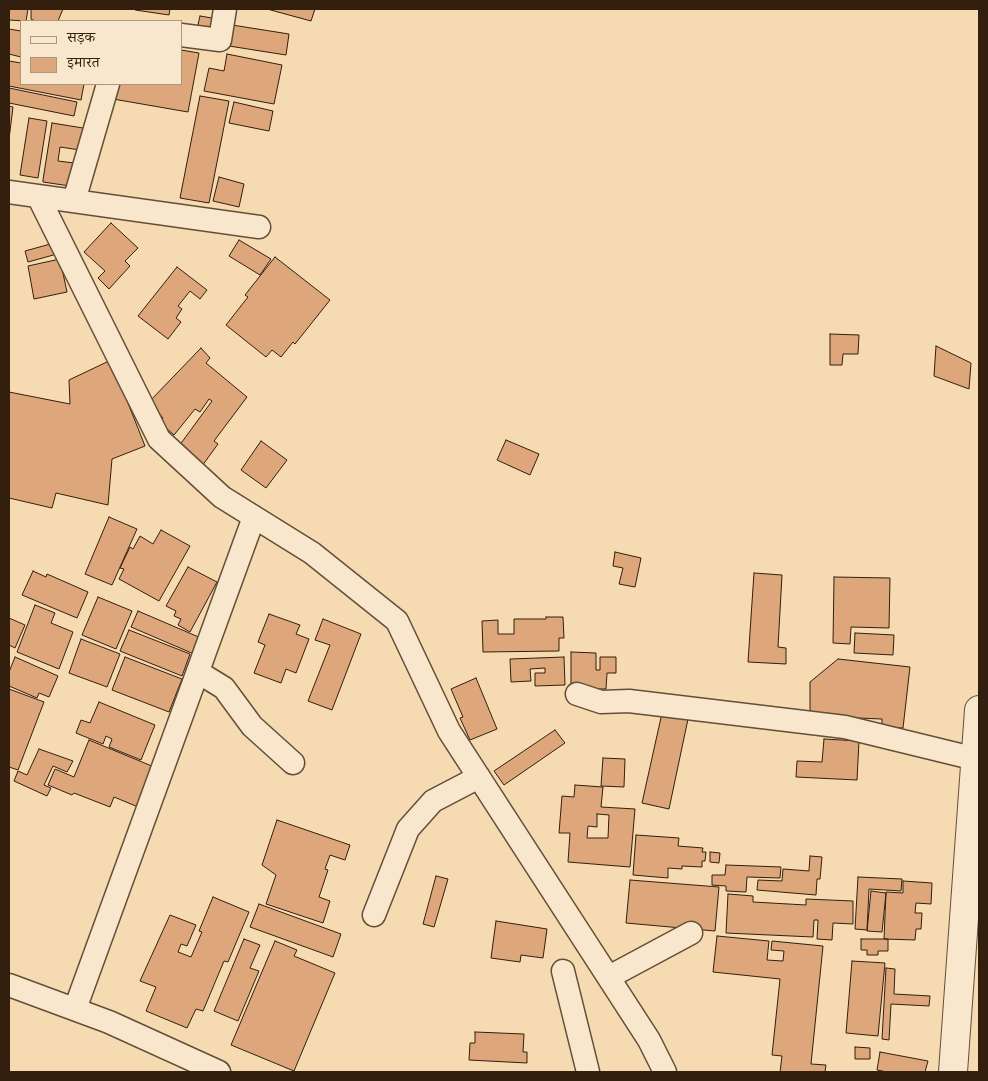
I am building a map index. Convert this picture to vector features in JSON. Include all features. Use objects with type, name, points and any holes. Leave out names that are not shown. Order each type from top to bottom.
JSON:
[{"type":"street","points":[[182,35],[220,40],[225,9]]},
{"type":"street","points":[[74,201],[108,85]]},
{"type":"street","points":[[9,192],[259,227]]},
{"type":"street","points":[[38,196],[159,439],[222,497],[312,553],[397,621],[449,732],[609,977],[649,1040],[665,1072]]},
{"type":"street","points":[[75,1009],[254,517]]},
{"type":"street","points":[[198,672],[224,688],[252,726],[293,764]]},
{"type":"street","points":[[577,694],[601,702],[629,701],[845,727],[976,759]]},
{"type":"street","points":[[954,1072],[979,710]]},
{"type":"street","points":[[374,915],[408,829],[433,800],[479,777]]},
{"type":"street","points":[[609,977],[690,933]]},
{"type":"street","points":[[563,972],[588,1072]]},
{"type":"street","points":[[9,985],[109,1022],[219,1072]]},
{"type":"building","points":[[9,9],[28,9],[26,20],[9,20]]},
{"type":"building","points":[[31,9],[63,9],[58,20],[31,19]]},
{"type":"building","points":[[135,9],[170,9],[169,15]]},
{"type":"building","points":[[267,9],[315,9],[311,21]]},
{"type":"building","points":[[200,16],[218,19],[215,32],[197,29]]},
{"type":"building","points":[[232,25],[289,34],[286,55],[229,46]]},
{"type":"building","points":[[9,29],[20,31],[20,57],[9,54]]},
{"type":"building","points":[[182,50],[199,53],[188,112],[113,99],[115,85],[182,85]]},
{"type":"building","points":[[227,54],[282,65],[274,104],[204,91],[209,68],[224,71]]},
{"type":"building","points":[[9,61],[20,63],[20,85],[84,85],[81,100],[9,86]]},
{"type":"building","points":[[9,88],[77,102],[74,116],[9,103]]},
{"type":"building","points":[[200,96],[229,101],[209,203],[180,198]]},
{"type":"building","points":[[234,102],[273,111],[269,131],[229,123]]},
{"type":"building","points":[[9,106],[13,107],[9,139]]},
{"type":"building","points":[[29,118],[47,121],[38,178],[20,175]]},
{"type":"building","points":[[52,123],[83,128],[80,150],[60,147],[58,161],[74,163],[70,186],[43,182]]},
{"type":"building","points":[[219,177],[244,184],[239,207],[213,201]]},
{"type":"building","points":[[111,223],[138,248],[125,261],[130,266],[109,289],[98,278],[105,271],[84,252]]},
{"type":"building","points":[[239,240],[271,259],[260,275],[229,256]]},
{"type":"building","points":[[54,243],[57,254],[28,262],[25,251]]},
{"type":"building","points":[[275,257],[330,300],[295,344],[293,342],[281,357],[272,350],[266,357],[226,325],[248,297],[245,295]]},
{"type":"building","points":[[60,259],[67,292],[34,299],[28,266]]},
{"type":"building","points":[[177,267],[207,290],[200,299],[190,291],[178,306],[182,309],[176,318],[181,322],[168,339],[138,316]]},
{"type":"building","points":[[830,334],[859,335],[858,354],[843,354],[842,365],[830,365]]},
{"type":"building","points":[[936,346],[971,363],[969,389],[934,376]]},
{"type":"building","points":[[201,348],[210,358],[206,363],[247,397],[214,441],[218,444],[202,466],[179,446],[212,401],[209,399],[200,412],[195,409],[174,435],[159,422],[163,418],[149,402]]},
{"type":"building","points":[[111,360],[145,446],[112,459],[108,505],[56,493],[52,508],[9,498],[9,392],[70,404],[69,380]]},
{"type":"building","points":[[506,440],[539,454],[530,475],[497,460]]},
{"type":"building","points":[[261,441],[287,460],[266,488],[241,470]]},
{"type":"building","points":[[109,517],[137,529],[112,585],[85,574]]},
{"type":"building","points":[[161,530],[190,546],[159,601],[119,579],[124,569],[120,568],[130,547],[133,549],[140,536],[153,544]]},
{"type":"building","points":[[615,552],[641,558],[635,587],[619,584],[623,568],[613,566]]},
{"type":"building","points":[[188,567],[217,582],[190,632],[178,625],[181,619],[174,616],[176,611],[166,606]]},
{"type":"building","points":[[33,571],[46,577],[47,574],[88,592],[77,618],[22,595]]},
{"type":"building","points":[[754,573],[782,575],[778,647],[786,648],[786,664],[748,662]]},
{"type":"building","points":[[834,577],[890,578],[889,628],[851,627],[850,644],[833,643]]},
{"type":"building","points":[[98,597],[132,611],[116,649],[82,635]]},
{"type":"building","points":[[35,605],[55,613],[51,623],[73,632],[59,669],[17,652]]},
{"type":"building","points":[[138,611],[201,638],[194,654],[131,627]]},
{"type":"building","points":[[269,614],[300,625],[296,634],[309,639],[296,673],[286,669],[281,683],[254,673],[265,645],[258,642]]},
{"type":"building","points":[[546,617],[563,617],[564,638],[559,638],[559,651],[483,652],[482,621],[498,620],[498,634],[514,634],[514,619],[546,619]]},
{"type":"building","points":[[9,618],[25,625],[15,648],[9,645]]},
{"type":"building","points":[[323,619],[361,634],[332,710],[308,701],[330,645],[315,640]]},
{"type":"building","points":[[129,630],[190,654],[182,676],[120,651]]},
{"type":"building","points":[[855,633],[894,635],[893,655],[854,653]]},
{"type":"building","points":[[81,639],[120,654],[107,687],[69,673]]},
{"type":"building","points":[[571,652],[596,653],[596,670],[600,670],[600,657],[616,657],[616,673],[607,673],[606,689],[571,689]]},
{"type":"building","points":[[15,657],[58,676],[49,697],[39,693],[37,698],[9,686],[9,672]]},
{"type":"building","points":[[125,657],[182,679],[169,712],[112,690]]},
{"type":"building","points":[[564,657],[565,685],[535,686],[535,673],[545,673],[545,668],[530,669],[531,681],[511,682],[510,659]]},
{"type":"building","points":[[838,659],[910,667],[903,728],[882,727],[882,719],[810,716],[810,682]]},
{"type":"building","points":[[476,678],[497,729],[470,740],[460,718],[463,717],[451,689]]},
{"type":"building","points":[[9,689],[44,702],[18,770],[9,767]]},
{"type":"building","points":[[99,702],[155,725],[141,760],[109,747],[112,739],[106,736],[103,744],[76,733],[81,720],[90,723]]},
{"type":"building","points":[[662,713],[688,719],[669,809],[642,803]]},
{"type":"building","points":[[555,730],[565,743],[504,785],[494,771]]},
{"type":"building","points":[[824,739],[859,741],[857,780],[796,777],[797,761],[822,762]]},
{"type":"building","points":[[89,740],[159,769],[143,809],[114,797],[110,807],[48,785],[55,769],[74,777]]},
{"type":"building","points":[[39,749],[73,761],[67,772],[53,766],[44,785],[51,788],[47,796],[14,781],[18,771],[27,775]]},
{"type":"building","points":[[603,758],[625,759],[624,787],[601,786]]},
{"type":"building","points":[[575,785],[603,787],[601,807],[635,809],[630,867],[568,862],[570,833],[559,833],[562,796],[574,797]],"holes":[[[597,814],[609,815],[608,838],[587,838],[588,826],[597,827]]]},
{"type":"building","points":[[277,820],[350,845],[345,860],[330,855],[325,869],[328,870],[319,897],[330,901],[323,923],[266,904],[276,875],[262,865]]},
{"type":"building","points":[[636,835],[679,838],[678,846],[703,848],[702,852],[706,852],[705,861],[702,861],[702,867],[682,866],[682,869],[668,868],[668,878],[633,875]]},
{"type":"building","points":[[710,852],[720,853],[719,863],[710,862]]},
{"type":"building","points":[[810,856],[822,857],[820,879],[817,879],[816,895],[757,890],[758,880],[782,881],[783,869],[809,871]]},
{"type":"building","points":[[726,865],[781,867],[780,878],[747,877],[746,892],[726,891],[726,886],[712,885],[712,875],[725,875]]},
{"type":"building","points":[[436,876],[448,879],[434,927],[423,924]]},
{"type":"building","points":[[858,877],[902,879],[901,891],[869,889],[867,930],[855,929]]},
{"type":"building","points":[[630,880],[719,887],[715,931],[626,923]]},
{"type":"building","points":[[903,881],[932,883],[931,904],[916,903],[915,913],[922,913],[921,929],[916,929],[915,940],[884,939],[886,892],[903,893]]},
{"type":"building","points":[[871,891],[886,893],[882,932],[867,931]]},
{"type":"building","points":[[728,894],[753,896],[753,902],[806,905],[806,899],[853,901],[853,924],[833,923],[832,940],[817,939],[818,920],[814,920],[813,937],[726,933]]},
{"type":"building","points":[[213,897],[249,912],[228,962],[224,961],[203,1011],[196,1009],[187,1028],[146,1011],[156,987],[140,981],[170,915],[196,925],[187,946],[181,944],[178,952],[191,957],[202,932],[199,931]]},
{"type":"building","points":[[259,904],[341,934],[333,957],[250,927]]},
{"type":"building","points":[[496,921],[547,929],[543,958],[521,955],[520,962],[491,958]]},
{"type":"building","points":[[717,936],[769,941],[767,960],[783,961],[784,951],[771,950],[772,941],[823,946],[811,1064],[826,1065],[825,1072],[780,1072],[782,1056],[772,1055],[780,979],[713,972]]},
{"type":"building","points":[[244,939],[260,945],[250,968],[259,971],[238,1021],[214,1011]]},
{"type":"building","points":[[861,939],[888,939],[888,951],[878,951],[878,955],[867,955],[867,950],[861,950]]},
{"type":"building","points":[[275,941],[297,950],[294,956],[335,973],[294,1071],[231,1045]]},
{"type":"building","points":[[852,961],[885,963],[878,1036],[846,1033]]},
{"type":"building","points":[[886,968],[895,969],[894,994],[930,996],[929,1006],[891,1004],[889,1040],[882,1039]]},
{"type":"building","points":[[475,1032],[524,1034],[523,1052],[527,1052],[527,1063],[469,1060],[470,1043],[475,1043]]},
{"type":"building","points":[[855,1047],[870,1048],[870,1059],[855,1059]]},
{"type":"building","points":[[880,1052],[928,1061],[925,1072],[887,1072],[877,1070]]}]
